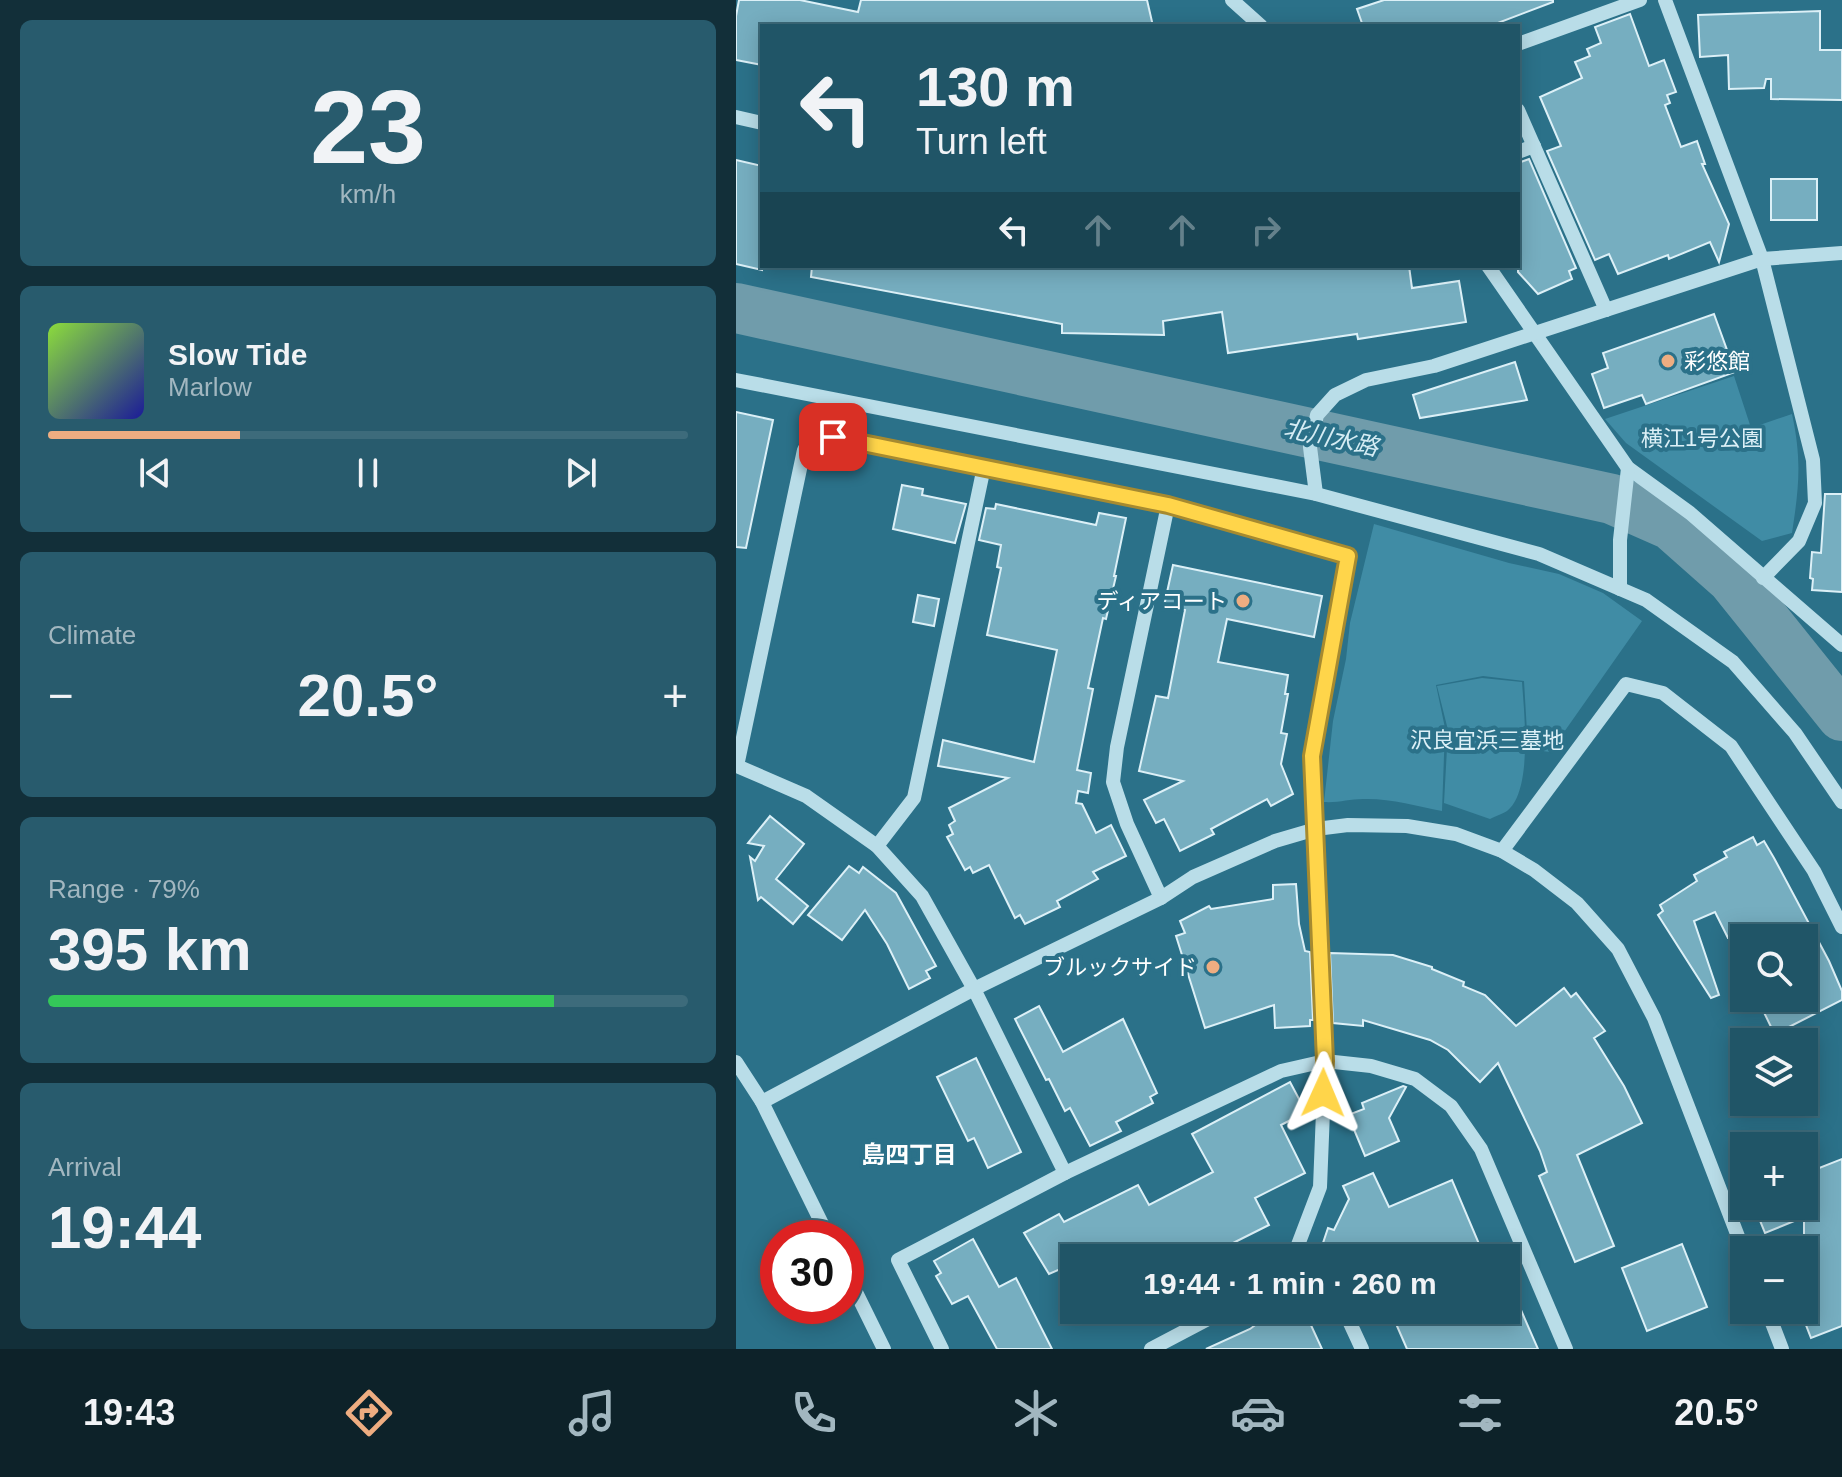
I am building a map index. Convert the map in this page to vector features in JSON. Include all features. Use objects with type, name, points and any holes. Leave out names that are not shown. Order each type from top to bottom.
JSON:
[{"type":"street","points":[[1232,0],[1259,24]]},
{"type":"street","points":[[1520,43],[1640,0]]},
{"type":"street","points":[[1665,0],[1762,259],[1813,460],[1815,503],[1799,541],[1763,578]]},
{"type":"street","points":[[1520,114],[1606,310]]},
{"type":"street","points":[[736,117],[760,123]]},
{"type":"street","points":[[1520,151],[1534,146]]},
{"type":"street","points":[[1316,494],[1310,447],[1317,415],[1335,395],[1366,380],[1434,366],[1762,259],[1842,253]]},
{"type":"street","points":[[1489,268],[1628,468],[1690,513],[1842,645]]},
{"type":"street","points":[[736,380],[1316,494],[1539,554],[1646,600],[1733,662],[1795,733],[1842,802]]},
{"type":"street","points":[[1065,1173],[974,989],[922,896],[877,846],[806,796],[737,766],[804,450],[833,437],[1168,505],[1348,556],[1312,756],[1325,1061],[1320,1187],[1298,1244]]},
{"type":"street","points":[[877,846],[914,798],[984,467]]},
{"type":"street","points":[[1620,589],[1620,540],[1628,468]]},
{"type":"street","points":[[1161,898],[1127,824],[1113,782],[1117,747],[1168,505]]},
{"type":"street","points":[[1502,851],[1626,684],[1663,693],[1731,746],[1814,871],[1842,927]]},
{"type":"street","points":[[762,1102],[974,989],[1161,898],[1193,877],[1275,841],[1316,829],[1348,825],[1407,826],[1456,834],[1502,851],[1534,870],[1577,903],[1618,949],[1654,1018],[1738,1236]]},
{"type":"street","points":[[942,1349],[898,1260],[1065,1173],[1281,1071],[1325,1061],[1371,1066],[1415,1079],[1451,1106],[1481,1149],[1566,1349]]},
{"type":"street","points":[[736,1062],[762,1102],[820,1220]]},
{"type":"street","points":[[864,1308],[884,1349]]},
{"type":"street","points":[[1155,1348],[1199,1324]]},
{"type":"street","points":[[1350,1324],[1362,1349]]},
{"type":"street","points":[[1772,1324],[1782,1349]]},
{"type":"green space","name":"横江1号公園","points":[[1734,376],[1751,428],[1792,414],[1798,474],[1792,533],[1762,541],[1626,443],[1605,419]]},
{"type":"green space","points":[[1374,524],[1509,563],[1559,574],[1603,593],[1642,621],[1550,752],[1528,749],[1524,681],[1483,676],[1436,685],[1445,728],[1442,811],[1383,800],[1324,802],[1333,721],[1350,623]]},
{"type":"green space","name":"沢良宜浜三墓地","points":[[1482,678],[1522,682],[1524,712],[1525,750],[1521,787],[1507,811],[1490,819],[1444,803],[1448,730],[1437,686]]},
{"type":"building","points":[[739,0],[800,0],[858,12],[861,0],[1147,0],[1153,24],[760,24],[760,65],[736,60]]},
{"type":"building","points":[[1384,0],[1553,0],[1495,24],[1362,24],[1357,9]]},
{"type":"building","points":[[1820,11],[1820,50],[1842,50],[1842,100],[1771,99],[1771,79],[1766,79],[1764,88],[1729,89],[1728,55],[1700,57],[1698,15]]},
{"type":"building","points":[[1630,14],[1649,66],[1664,60],[1676,92],[1667,95],[1670,103],[1665,105],[1681,147],[1697,141],[1705,164],[1702,164],[1729,224],[1719,262],[1710,242],[1669,259],[1668,255],[1618,274],[1609,254],[1595,260],[1547,151],[1561,146],[1540,97],[1582,78],[1575,62],[1590,56],[1587,49],[1601,43],[1595,27]]},
{"type":"building","points":[[1529,159],[1576,268],[1569,271],[1572,279],[1538,294],[1518,272],[1520,162]]},
{"type":"building","points":[[736,160],[760,166],[762,270],[736,264]]},
{"type":"building","points":[[1771,179],[1817,179],[1817,220],[1771,220]]},
{"type":"building","points":[[812,268],[1409,268],[1412,288],[1459,281],[1466,322],[1358,339],[1357,334],[1228,353],[1222,312],[1163,321],[1164,335],[1062,333],[1062,324],[811,277]]},
{"type":"building","name":"彩悠館","points":[[1714,314],[1735,372],[1646,404],[1642,395],[1604,408],[1592,374],[1608,368],[1603,353]]},
{"type":"building","points":[[1515,362],[1527,400],[1420,418],[1413,395]]},
{"type":"building","points":[[736,412],[773,420],[746,548],[736,547]]},
{"type":"building","points":[[902,485],[923,489],[922,495],[966,504],[955,543],[893,529]]},
{"type":"building","points":[[1825,494],[1842,494],[1842,592],[1812,590],[1812,552],[1821,553]]},
{"type":"building","points":[[996,504],[1096,525],[1099,513],[1126,518],[1116,576],[1106,619],[1103,618],[1088,688],[1093,689],[1077,770],[1091,773],[1088,793],[1078,791],[1076,803],[1082,804],[1096,833],[1111,825],[1126,856],[1093,872],[1098,879],[1057,901],[1060,907],[1025,924],[1020,915],[1015,918],[989,865],[973,873],[970,867],[965,870],[947,837],[953,834],[949,825],[955,821],[949,808],[1008,778],[938,766],[943,740],[1034,762],[1057,650],[987,635],[1001,568],[997,567],[1001,545],[979,540],[986,508],[995,509]]},
{"type":"building","points":[[1173,565],[1322,596],[1314,637],[1227,619],[1218,662],[1288,675],[1281,733],[1287,734],[1281,764],[1293,794],[1271,806],[1267,799],[1211,829],[1214,834],[1180,851],[1164,819],[1156,823],[1144,800],[1183,781],[1139,771],[1156,696],[1168,698],[1185,610],[1164,606]]},
{"type":"building","points":[[918,595],[939,599],[934,626],[913,622]]},
{"type":"building","points":[[770,816],[804,844],[776,879],[808,906],[793,924],[761,897],[758,900],[750,857],[755,861],[764,846],[748,843]]},
{"type":"building","points":[[1753,837],[1757,845],[1764,841],[1809,924],[1730,924],[1728,938],[1715,912],[1694,921],[1719,995],[1711,998],[1658,915],[1663,911],[1660,905],[1697,881],[1694,875],[1727,857],[1724,852]]},
{"type":"building","points":[[849,866],[859,873],[863,867],[896,893],[936,966],[926,971],[930,978],[909,989],[887,944],[865,910],[842,940],[808,915]]},
{"type":"building","points":[[1296,884],[1299,924],[1305,951],[1310,952],[1313,1020],[1310,1020],[1310,1026],[1275,1028],[1274,1005],[1205,1028],[1176,936],[1185,933],[1180,921],[1209,906],[1211,909],[1273,899],[1273,885]]},
{"type":"building","points":[[1818,940],[1842,991],[1842,1000],[1787,1028],[1772,1028],[1764,1012],[1818,1012]]},
{"type":"building","points":[[1330,953],[1393,955],[1432,967],[1485,995],[1516,1026],[1564,988],[1571,997],[1576,993],[1605,1031],[1594,1038],[1624,1086],[1642,1123],[1577,1155],[1614,1246],[1575,1262],[1539,1176],[1547,1172],[1540,1151],[1498,1063],[1480,1082],[1448,1050],[1430,1040],[1363,1020],[1363,1026],[1333,1023]]},
{"type":"building","points":[[1039,1006],[1063,1052],[1123,1019],[1157,1093],[1150,1097],[1153,1103],[1116,1122],[1121,1131],[1090,1146],[1070,1108],[1065,1111],[1049,1079],[1046,1080],[1015,1019]]},
{"type":"building","points":[[976,1058],[1021,1152],[988,1168],[974,1138],[968,1141],[937,1077]]},
{"type":"building","points":[[1290,1082],[1306,1112],[1281,1125],[1305,1173],[1255,1198],[1269,1225],[1231,1244],[1060,1244],[1060,1269],[1049,1274],[1024,1233],[1059,1214],[1064,1222],[1138,1185],[1149,1205],[1213,1172],[1192,1134]]},
{"type":"building","points":[[1406,1087],[1389,1118],[1399,1141],[1365,1156],[1348,1115],[1364,1109],[1362,1103]]},
{"type":"building","points":[[1842,1159],[1842,1326],[1811,1338],[1806,1324],[1818,1324],[1818,1236],[1804,1236],[1804,1220],[1818,1220],[1818,1168]]},
{"type":"building","points":[[1373,1173],[1389,1207],[1452,1180],[1479,1244],[1323,1244],[1328,1228],[1334,1230],[1349,1199],[1343,1186]]},
{"type":"building","points":[[1760,1220],[1797,1220],[1765,1233]]},
{"type":"building","points":[[973,1239],[999,1287],[1016,1278],[1052,1349],[997,1349],[968,1296],[952,1304],[936,1276],[941,1273],[934,1261]]},
{"type":"building","points":[[1682,1244],[1707,1307],[1647,1331],[1622,1268]]},
{"type":"building","points":[[1521,1310],[1538,1349],[1407,1349],[1396,1324],[1520,1324]]},
{"type":"building","points":[[1257,1324],[1310,1324],[1322,1349],[1206,1349]]},
{"type":"waterway","name":"北川水路","points":[[736,308],[1612,499],[1671,525],[1732,579],[1842,716]]},
{"type":"place","name":"彩悠館","points":[[1668,361]]},
{"type":"place","name":"ディアコート","points":[[1243,601]]},
{"type":"place","name":"ブルックサイド","points":[[1213,967]]},
{"type":"district","name":"島四丁目","points":[[909,1155]]},
{"type":"route","points":[[833,437],[1168,505],[1348,556],[1312,756],[1325,1061],[1323,1093]]}]
